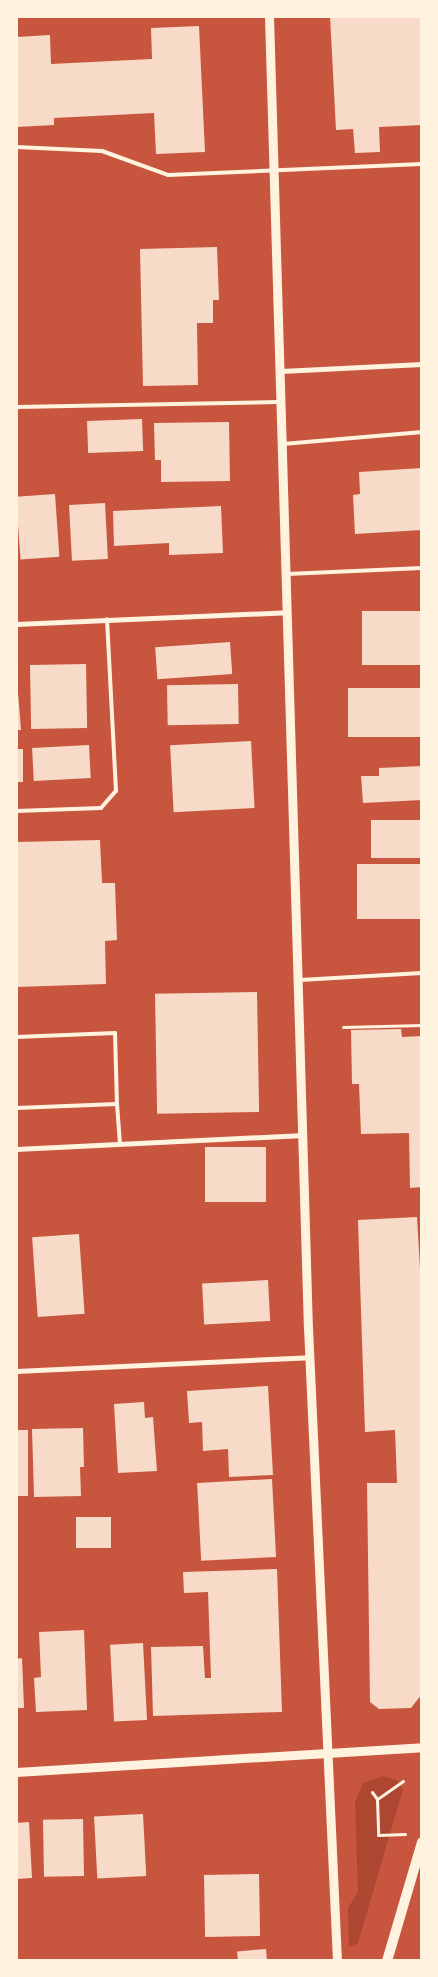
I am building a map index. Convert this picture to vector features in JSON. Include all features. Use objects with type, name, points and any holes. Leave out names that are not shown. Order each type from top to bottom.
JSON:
[{"type":"main road","points":[[387,1961],[422,1842]]},
{"type":"street","points":[[269,16],[300,980],[310,1357],[337,1961]]},
{"type":"street","points":[[281,371],[422,364]]},
{"type":"street","points":[[16,624],[288,612]]},
{"type":"street","points":[[16,1149],[304,1135]]},
{"type":"street","points":[[16,1371],[310,1357]]},
{"type":"street","points":[[16,1772],[422,1747]]},
{"type":"lane","points":[[16,147],[102,150],[168,175],[422,164]]},
{"type":"lane","points":[[16,407],[282,402]]},
{"type":"lane","points":[[283,444],[422,432]]},
{"type":"lane","points":[[286,574],[422,568]]},
{"type":"lane","points":[[16,811],[101,808],[116,791],[107,620]]},
{"type":"lane","points":[[300,980],[422,974]]},
{"type":"lane","points":[[16,1037],[115,1034],[120,1144]]},
{"type":"lane","points":[[16,1108],[117,1104]]},
{"type":"path","points":[[343,1027],[422,1025]]},
{"type":"path","points":[[377,1799],[404,1781]]},
{"type":"path","points":[[372,1792],[377,1799],[378,1835],[413,1833]]},
{"type":"shaded area","points":[[383,1776],[397,1780],[403,1789],[358,1943],[349,1947],[348,1908],[358,1892],[355,1802],[363,1783]]},
{"type":"building","points":[[330,16],[422,16],[422,125],[379,127],[380,152],[355,153],[353,129],[336,130]]},
{"type":"building","points":[[199,26],[205,152],[156,154],[154,113],[54,118],[54,125],[16,127],[16,37],[50,35],[51,64],[152,59],[151,28]]},
{"type":"building","points":[[217,247],[219,300],[213,300],[213,323],[197,323],[198,385],[143,386],[140,249]]},
{"type":"building","points":[[142,419],[143,451],[88,453],[87,421]]},
{"type":"building","points":[[229,422],[230,481],[161,482],[161,460],[155,460],[154,423]]},
{"type":"building","points":[[422,468],[422,530],[355,534],[353,495],[360,494],[359,472]]},
{"type":"building","points":[[55,494],[59,557],[20,560],[16,497]]},
{"type":"building","points":[[105,503],[108,559],[72,561],[69,505]]},
{"type":"building","points":[[221,506],[223,553],[169,555],[169,543],[114,546],[113,511]]},
{"type":"building","points":[[362,611],[422,611],[422,665],[362,665]]},
{"type":"building","points":[[230,642],[232,674],[157,679],[155,647]]},
{"type":"building","points":[[86,664],[87,728],[31,729],[30,665]]},
{"type":"building","points":[[16,668],[21,730],[16,730]]},
{"type":"building","points":[[238,684],[239,724],[168,725],[167,685]]},
{"type":"building","points":[[348,688],[422,688],[422,737],[348,737]]},
{"type":"building","points":[[251,741],[255,808],[174,812],[170,745]]},
{"type":"building","points":[[89,745],[91,778],[34,781],[32,748]]},
{"type":"building","points":[[16,749],[23,749],[23,782],[16,782]]},
{"type":"building","points":[[422,766],[422,800],[363,803],[361,776],[379,776],[379,768]]},
{"type":"building","points":[[371,820],[422,820],[422,858],[371,858]]},
{"type":"building","points":[[100,840],[102,883],[115,883],[117,940],[105,941],[106,984],[16,987],[16,842]]},
{"type":"building","points":[[357,864],[422,864],[422,919],[357,919]]},
{"type":"building","points":[[257,992],[259,1112],[157,1114],[155,994]]},
{"type":"building","points":[[401,1029],[402,1037],[422,1036],[422,1187],[410,1188],[409,1133],[361,1134],[359,1084],[352,1084],[351,1030]]},
{"type":"building","points":[[205,1147],[266,1147],[266,1202],[205,1202]]},
{"type":"building","points":[[417,1217],[422,1302],[422,1694],[411,1708],[379,1709],[370,1702],[367,1483],[397,1483],[395,1430],[365,1432],[358,1220]]},
{"type":"building","points":[[79,1234],[85,1314],[38,1317],[32,1237]]},
{"type":"building","points":[[268,1280],[270,1321],[204,1324],[202,1283]]},
{"type":"building","points":[[268,1386],[273,1475],[229,1477],[228,1449],[203,1451],[202,1422],[189,1423],[187,1391]]},
{"type":"building","points":[[144,1402],[145,1418],[153,1417],[157,1471],[118,1473],[114,1404]]},
{"type":"building","points":[[83,1428],[84,1467],[80,1467],[81,1496],[34,1497],[32,1429]]},
{"type":"building","points":[[16,1430],[28,1430],[28,1496],[16,1496]]},
{"type":"building","points":[[272,1479],[276,1557],[201,1561],[197,1483]]},
{"type":"building","points":[[76,1517],[111,1517],[111,1548],[76,1548]]},
{"type":"building","points":[[277,1569],[282,1712],[153,1716],[151,1647],[203,1646],[205,1678],[211,1678],[208,1592],[184,1593],[183,1572]]},
{"type":"building","points":[[84,1630],[87,1710],[36,1712],[34,1678],[41,1677],[39,1632]]},
{"type":"building","points":[[143,1643],[147,1720],[114,1722],[110,1645]]},
{"type":"building","points":[[22,1658],[24,1708],[16,1708],[16,1659]]},
{"type":"building","points":[[143,1814],[146,1876],[97,1878],[94,1817]]},
{"type":"building","points":[[83,1819],[84,1876],[44,1877],[43,1820]]},
{"type":"building","points":[[29,1822],[32,1878],[16,1879],[16,1823]]},
{"type":"building","points":[[259,1874],[260,1936],[205,1937],[204,1875]]},
{"type":"building","points":[[266,1949],[267,1961],[238,1961],[237,1952]]}]
